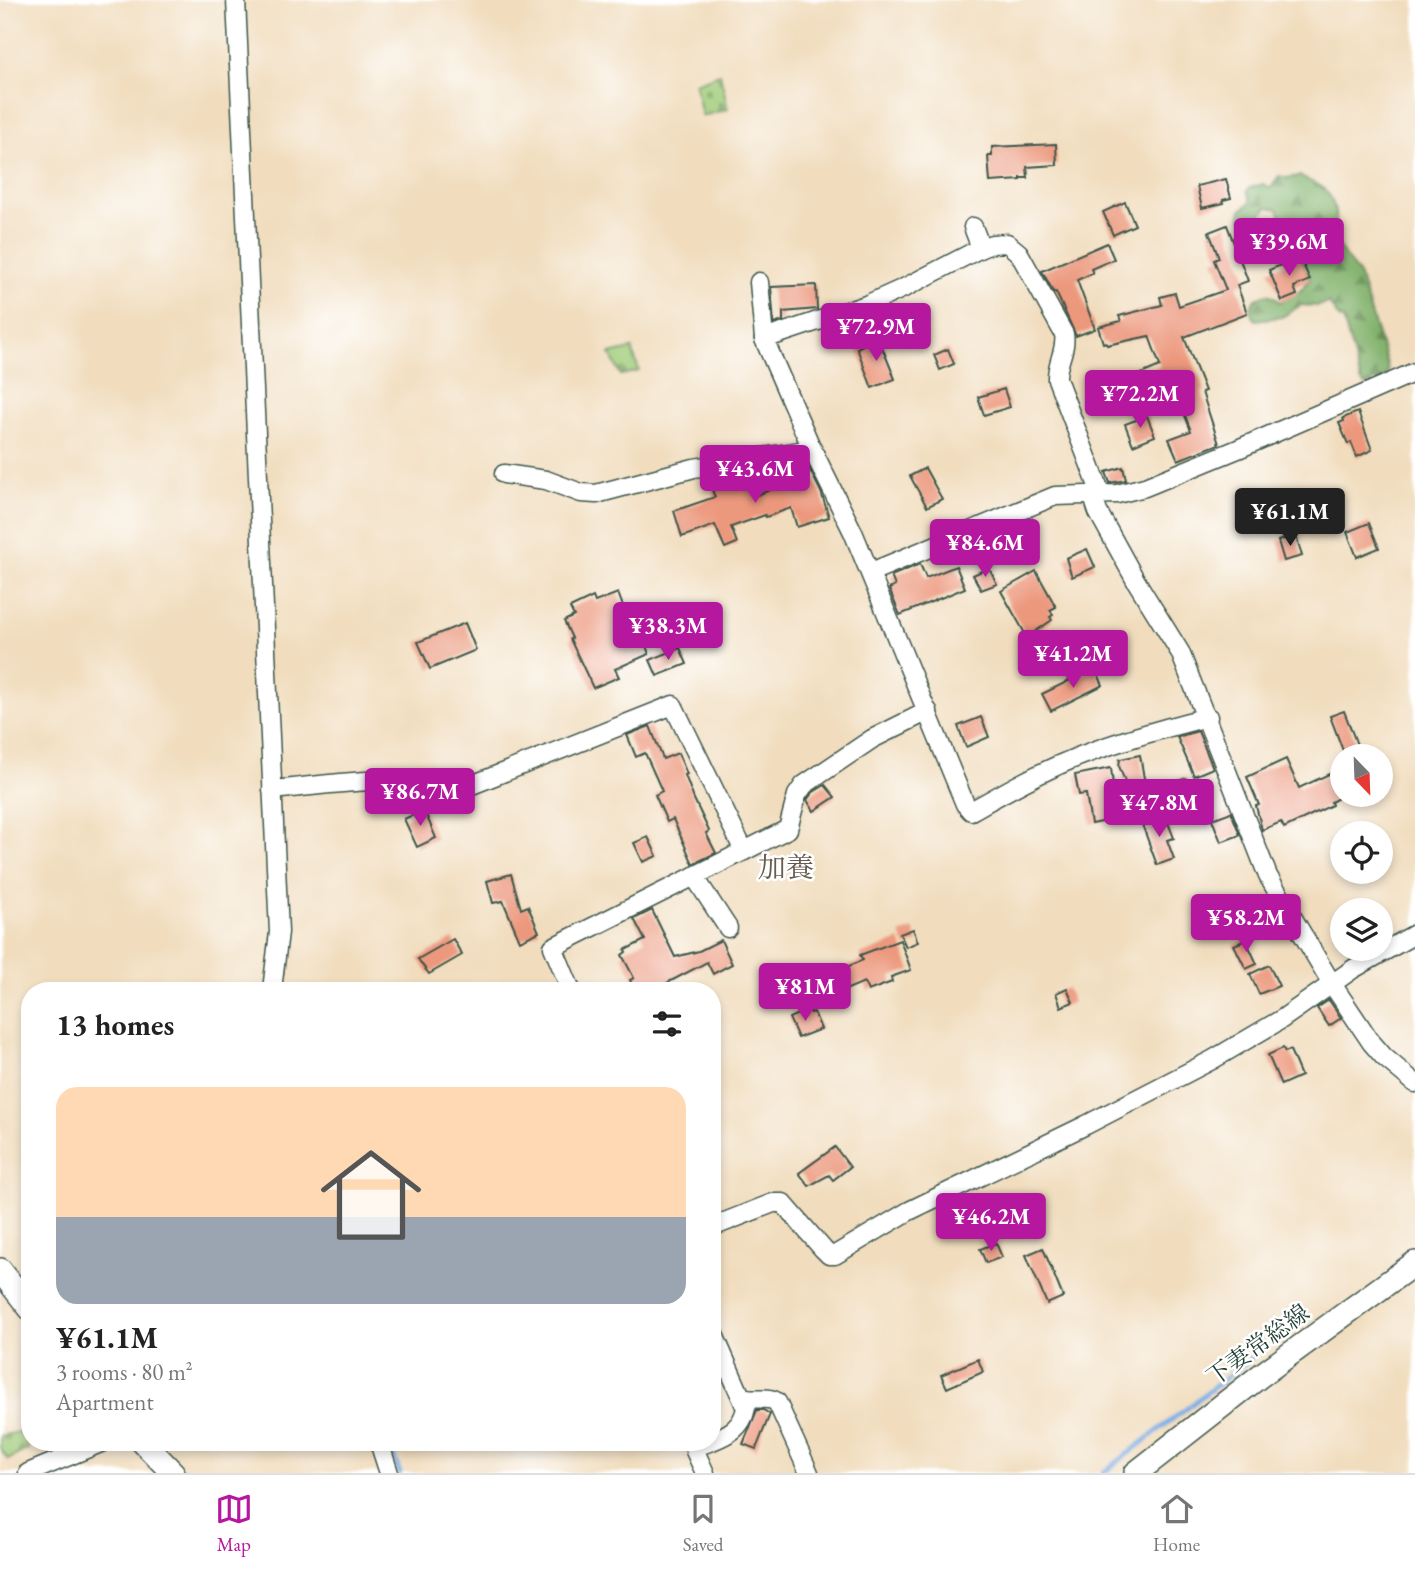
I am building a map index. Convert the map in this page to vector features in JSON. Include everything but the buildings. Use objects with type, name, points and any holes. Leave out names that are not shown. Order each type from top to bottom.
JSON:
[{"type":"main road","name":"下妻常総線","points":[[1136,1473],[1260,1376],[1415,1264]]},
{"type":"main road","points":[[0,1270],[21,1297]]},
{"type":"main road","points":[[152,1451],[173,1473]]},
{"type":"street","points":[[236,0],[279,932],[273,982]]},
{"type":"street","points":[[973,227],[981,248]]},
{"type":"street","points":[[764,339],[866,305],[981,248],[1002,243],[1014,246],[1064,334],[1065,341],[1056,368],[1057,379],[1097,494],[1098,512],[1180,652],[1268,876],[1332,984],[1371,1042],[1384,1057],[1415,1083]]},
{"type":"street","points":[[759,282],[764,339],[871,572],[965,804],[971,811],[1040,773],[1068,761],[1163,729],[1208,718]]},
{"type":"street","points":[[871,572],[1045,500],[1071,494],[1117,494],[1145,487],[1415,372]]},
{"type":"street","points":[[504,474],[546,480],[582,493],[596,494],[694,468],[813,449]]},
{"type":"street","points":[[272,790],[386,780],[413,785],[429,802],[673,705],[744,851]]},
{"type":"street","points":[[568,982],[553,947],[789,829],[797,795],[804,785],[872,739],[928,710]]},
{"type":"street","points":[[694,876],[728,928]]},
{"type":"street","points":[[721,1223],[773,1203],[783,1203],[822,1249],[835,1255],[909,1211],[1075,1131],[1212,1060],[1415,934]]},
{"type":"street","points":[[721,1349],[746,1408],[738,1426],[721,1437]]},
{"type":"street","points":[[743,1397],[752,1400],[771,1398],[777,1402],[809,1473]]},
{"type":"street","points":[[28,1473],[81,1451]]},
{"type":"street","points":[[382,1451],[389,1473]]},
{"type":"street","points":[[695,1451],[705,1473]]},
{"type":"green space","points":[[720,74],[728,109],[702,116],[695,83]]},
{"type":"green space","points":[[1279,176],[1300,176],[1326,190],[1330,196],[1335,216],[1334,237],[1359,275],[1387,364],[1388,372],[1384,378],[1365,385],[1361,381],[1343,319],[1339,318],[1329,303],[1301,305],[1282,317],[1256,320],[1253,316],[1251,307],[1255,300],[1268,294],[1279,302],[1297,294],[1310,280],[1300,257],[1304,254],[1293,224],[1285,226],[1278,209],[1267,207],[1254,222],[1251,216],[1241,220],[1241,210],[1251,202],[1247,191],[1249,188],[1263,184],[1271,188]]},
{"type":"green space","points":[[632,349],[639,371],[621,375],[610,354]]},
{"type":"green space","points":[[21,1431],[21,1451],[24,1451],[8,1460],[0,1448],[0,1436]]},
{"type":"waterway","points":[[1103,1473],[1253,1357]]},
{"type":"waterway","points":[[392,1451],[400,1473]]},
{"type":"district","name":"加養","points":[[786,867]]}]
